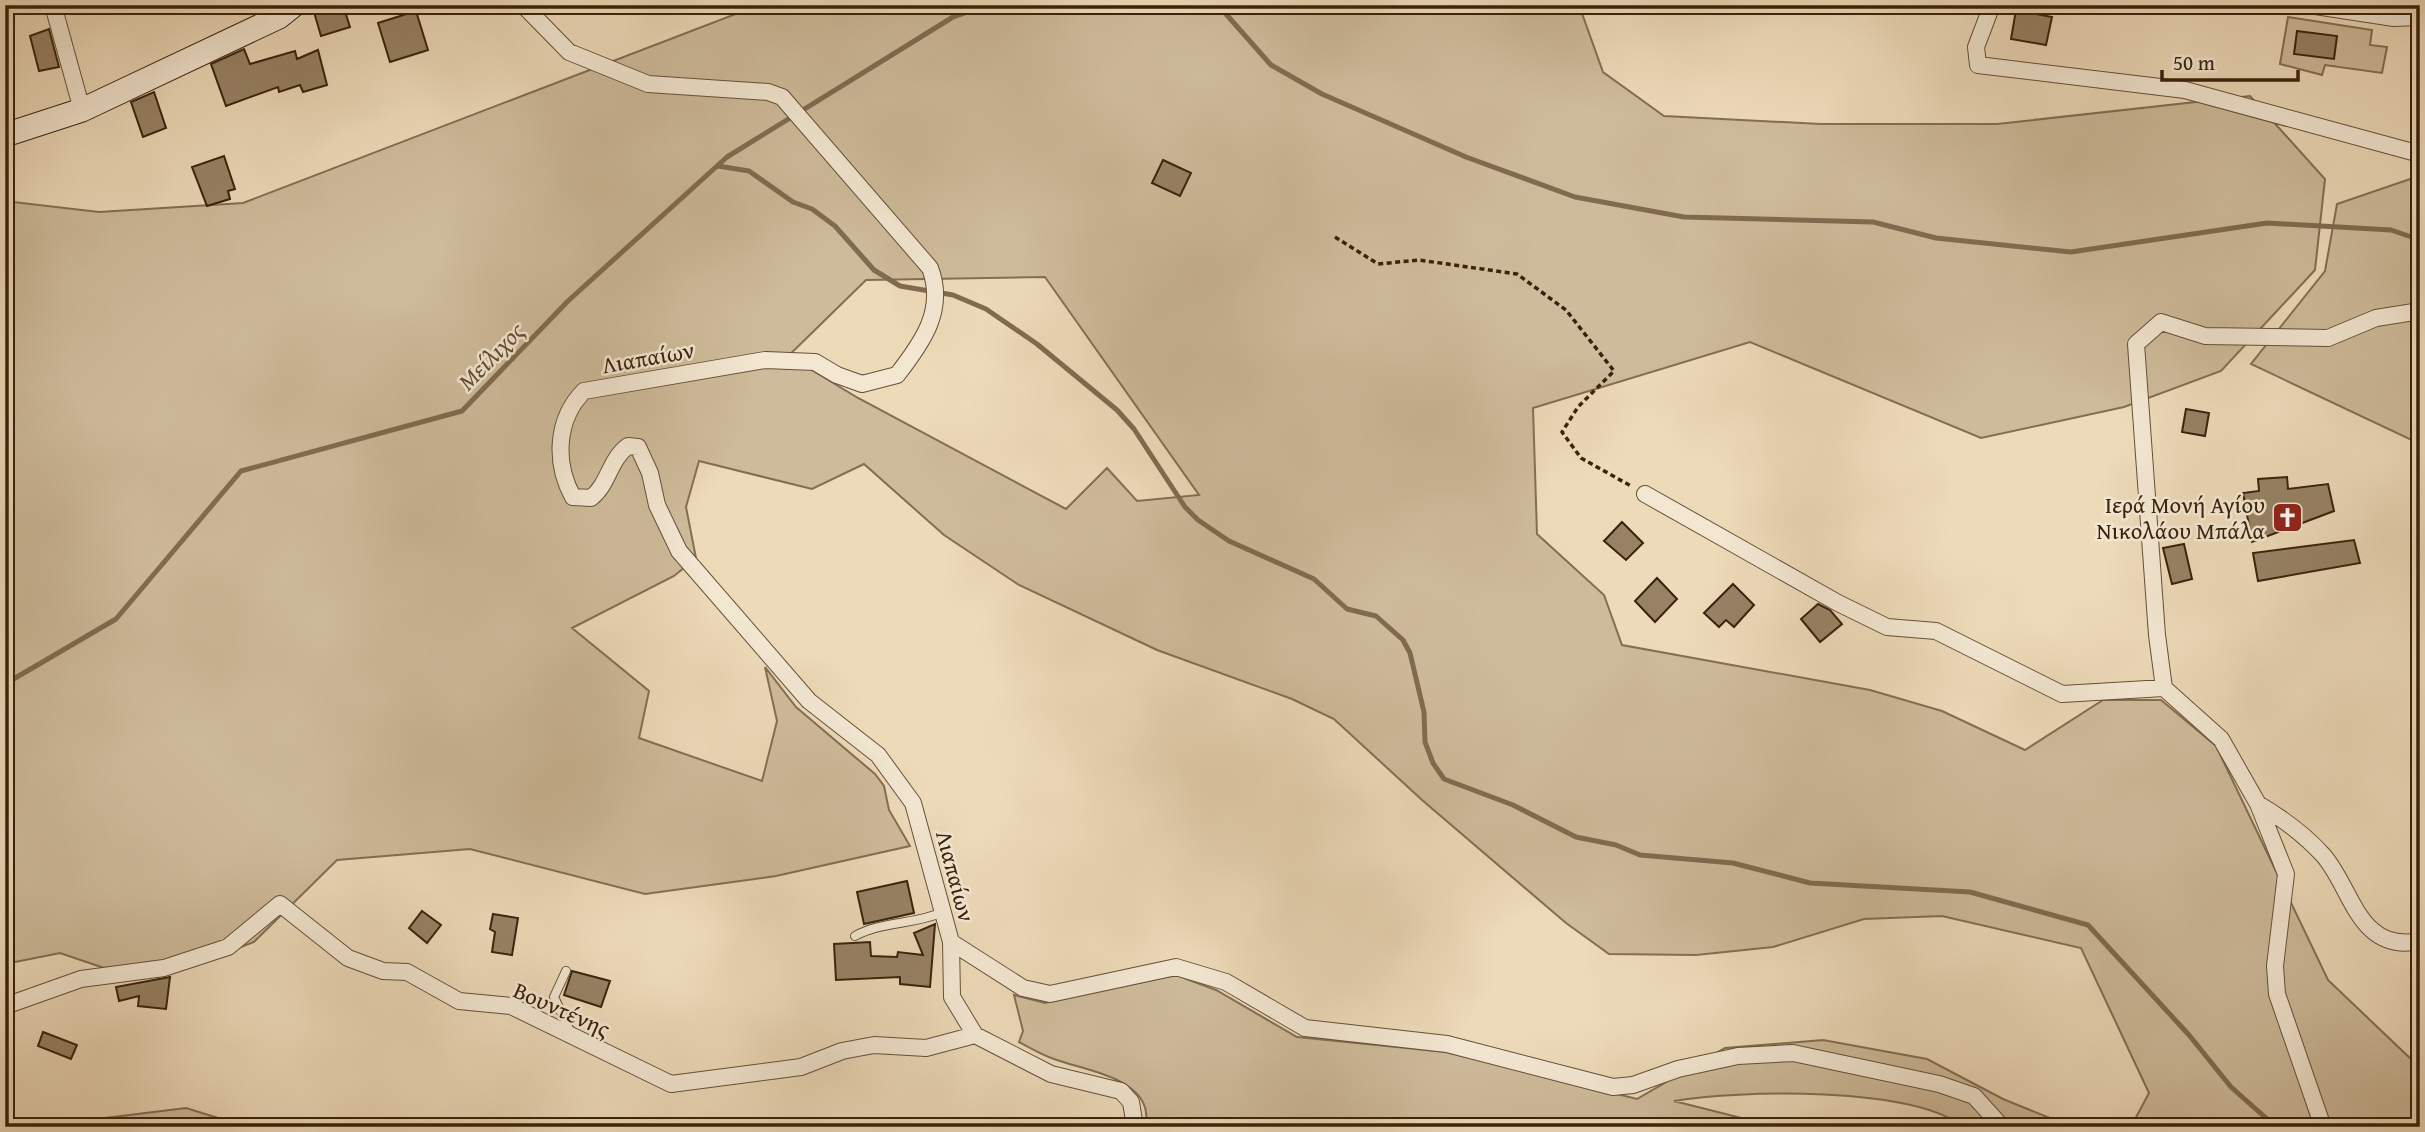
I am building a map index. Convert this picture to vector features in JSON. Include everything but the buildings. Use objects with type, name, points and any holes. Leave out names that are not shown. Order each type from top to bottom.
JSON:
[{"type":"street","points":[[53,5],[82,110]]},
{"type":"street","points":[[5,135],[82,110],[279,18],[294,5]]},
{"type":"street","name":"Λιαπαίων","points":[[523,5],[569,52],[648,85],[768,92],[782,97],[803,125],[917,251],[936,284],[930,326],[920,346],[897,375],[880,382],[863,384],[837,375],[815,362],[765,360],[583,391],[572,402],[560,441],[563,480],[573,497],[591,498],[602,489],[608,470],[618,453],[628,446],[638,447],[650,473],[657,505],[679,551],[809,701],[878,755],[913,803],[951,942],[952,997],[975,1035]]},
{"type":"street","points":[[1992,5],[1976,47],[1978,65],[2185,90],[2420,154]]},
{"type":"street","points":[[2309,5],[2394,18],[2420,17]]},
{"type":"street","points":[[2323,1127],[2277,994],[2275,966],[2286,874],[2258,804],[2221,739],[2164,688],[2157,635],[2136,344],[2161,322],[2205,336],[2328,338],[2376,318],[2420,311]]},
{"type":"street","points":[[1645,494],[1838,603],[1886,627],[1936,631],[2062,694],[2164,688]]},
{"type":"street","points":[[2258,804],[2286,821],[2322,854],[2340,877],[2352,909],[2369,928],[2388,939],[2408,943],[2420,941]]},
{"type":"street","name":"Βουντένης","points":[[5,1006],[80,979],[164,968],[228,947],[251,931],[280,904],[348,958],[383,971],[407,972],[459,1001],[511,1006],[572,1033],[615,1059],[671,1084],[800,1067],[842,1051],[874,1045],[926,1048],[975,1035]]},
{"type":"street","points":[[951,942],[1023,988],[1050,994],[1175,967],[1226,982],[1305,1028],[1447,1044],[1613,1087],[1633,1085],[1678,1069],[1738,1056],[1793,1053],[1939,1084],[1974,1096],[2002,1127]]},
{"type":"street","points":[[975,1035],[1051,1074],[1121,1091],[1131,1102],[1135,1127]]},
{"type":"lane","points":[[855,936],[869,928],[923,922],[943,912]]},
{"type":"lane","points":[[566,971],[554,996],[572,1033]]},
{"type":"path","points":[[1335,237],[1378,264],[1419,260],[1517,274],[1566,310],[1614,371],[1578,407],[1562,432],[1581,458],[1645,494]]},
{"type":"shaded area","points":[[759,5],[1579,5],[1603,72],[1664,116],[1821,124],[1997,124],[2250,96],[2325,179],[2315,270],[2221,371],[2124,407],[1981,438],[1750,342],[1533,408],[1537,534],[1604,595],[1622,645],[1870,690],[1942,711],[2025,750],[2103,700],[2161,700],[2216,746],[2328,980],[2412,1060],[2420,1062],[2420,1127],[2125,1127],[2133,1123],[2149,1093],[2081,948],[1942,916],[1864,919],[1773,947],[1696,955],[1609,954],[1566,923],[1422,800],[1334,719],[1292,699],[1157,650],[1019,585],[944,535],[864,464],[812,489],[699,461],[686,507],[696,558],[674,576],[572,628],[649,691],[639,738],[762,781],[777,721],[765,667],[796,707],[875,774],[884,786],[889,810],[910,846],[776,876],[645,894],[470,849],[337,860],[254,942],[223,954],[107,969],[60,953],[5,964],[5,201],[99,212],[243,203]],"holes":[[[1045,277],[1199,495],[1137,501],[1107,468],[1066,509],[858,398],[810,369],[778,366],[866,280]]]},
{"type":"shaded area","points":[[2288,17],[2372,30],[2370,45],[2387,47],[2382,73],[2325,65],[2322,75],[2280,64]]},
{"type":"shaded area","points":[[2410,179],[2420,182],[2420,444],[2251,364],[2325,271],[2337,204]]},
{"type":"shaded area","points":[[1176,975],[1216,990],[1297,1037],[1446,1052],[1637,1099],[1725,1048],[1823,1040],[1927,1059],[2003,1099],[2072,1127],[1963,1127],[1939,1114],[1906,1104],[1824,1094],[1780,1094],[1674,1101],[1773,1126],[1806,1119],[1820,1127],[1145,1127],[1146,1111],[1140,1098],[1130,1088],[1100,1073],[1050,1057],[1019,1042],[1023,1031],[1014,995],[1045,1003]]},
{"type":"shaded area","points":[[186,1108],[247,1127],[52,1127],[64,1123]]},
{"type":"waterway","name":"Μείλιχος","points":[[5,684],[116,619],[241,471],[462,411],[568,301],[727,157],[953,17],[988,5]]},
{"type":"waterway","points":[[1218,5],[1271,65],[1322,94],[1466,157],[1575,197],[1684,217],[1873,222],[1936,238],[2071,252],[2267,223],[2391,230],[2420,240]]},
{"type":"waterway","points":[[718,166],[749,171],[793,202],[812,209],[835,226],[874,270],[900,286],[953,295],[986,309],[1037,344],[1117,410],[1134,429],[1185,507],[1198,520],[1229,541],[1314,579],[1347,609],[1376,616],[1403,640],[1410,653],[1424,712],[1425,742],[1433,763],[1444,779],[1513,805],[1576,837],[1616,845],[1640,855],[1733,863],[1810,883],[1970,892],[2088,925],[2189,1035],[2231,1087],[2276,1127]]},
{"type":"place","name":"Ιερά Μονή Αγίου Νικολάου Μπάλα","points":[[2288,517]]}]
